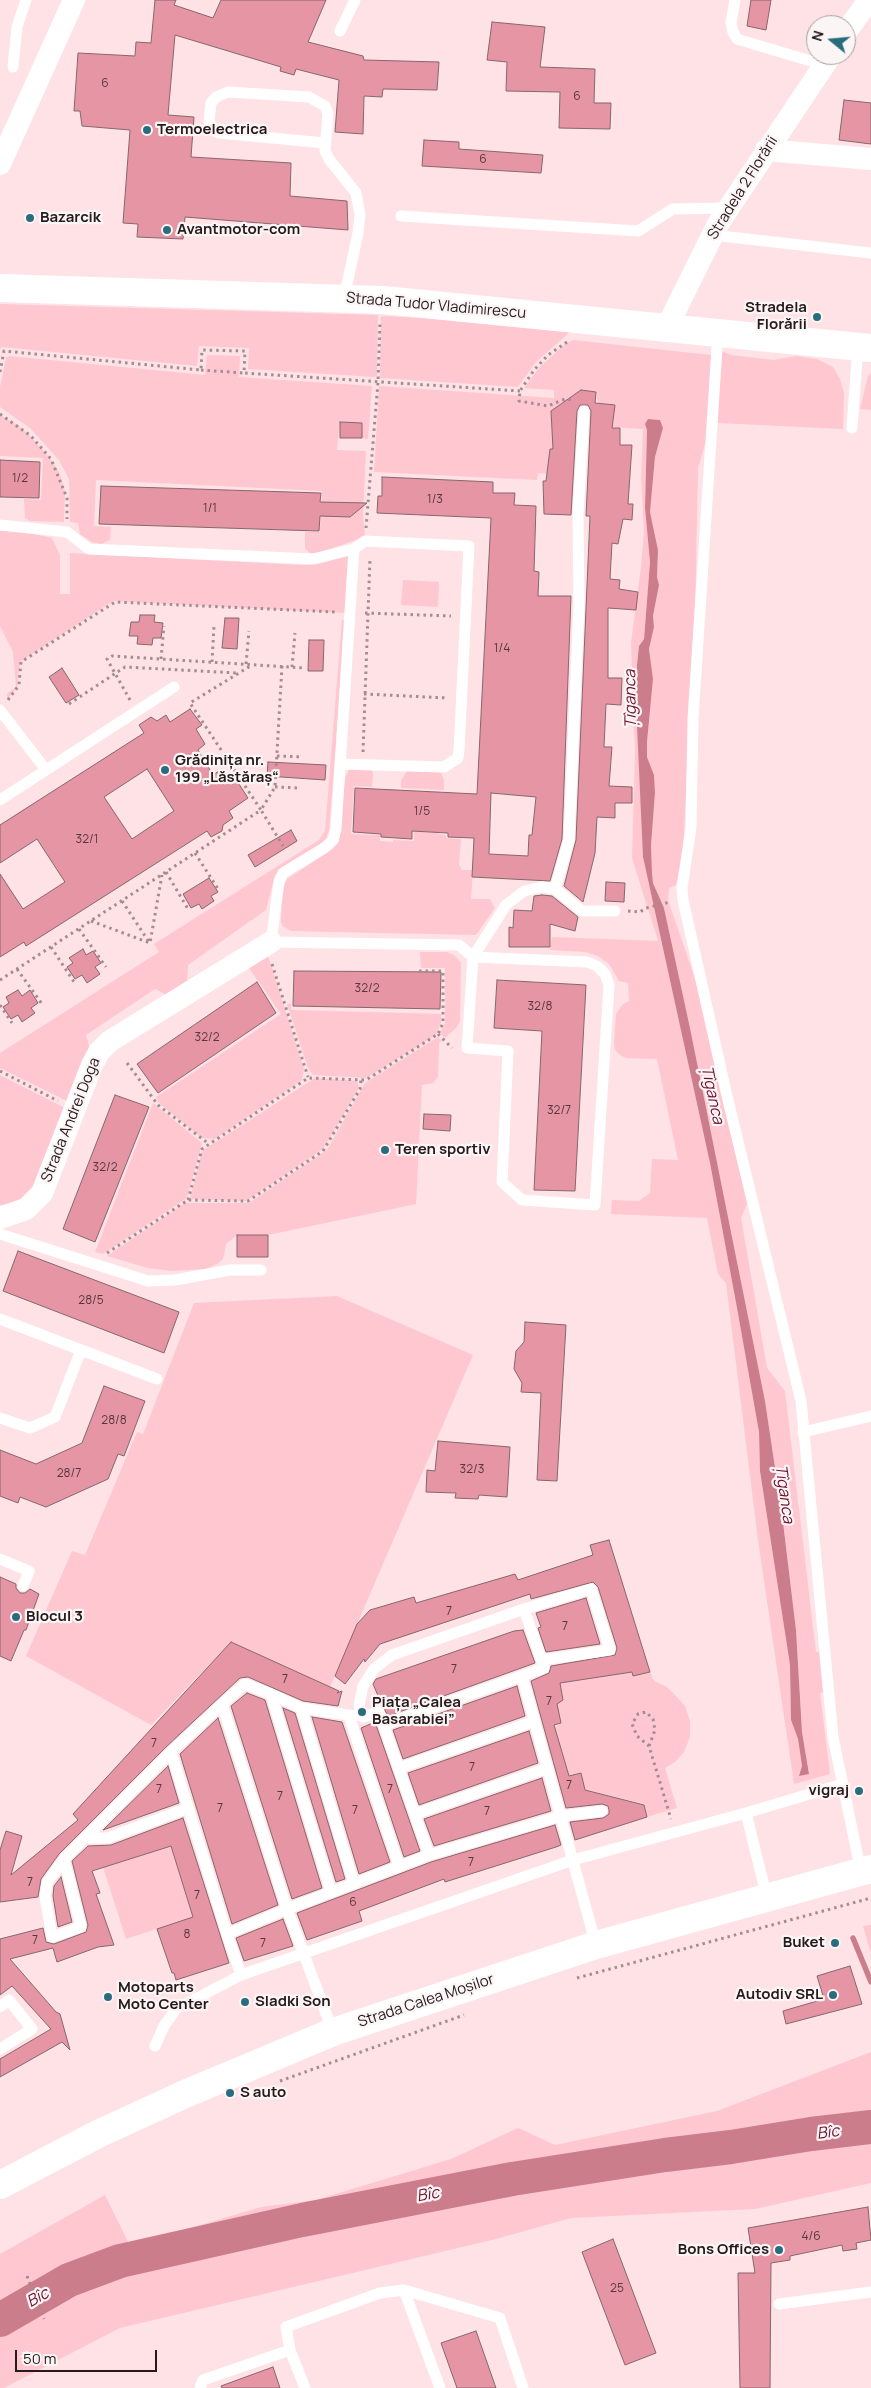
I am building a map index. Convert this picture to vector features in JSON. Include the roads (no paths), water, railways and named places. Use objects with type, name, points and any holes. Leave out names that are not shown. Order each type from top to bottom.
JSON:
[{"type":"main road","name":"Strada Tudor Vladimirescu","points":[[0,288],[344,298],[865,347]]},
{"type":"main road","name":"Strada Calea Moșilor","points":[[0,2185],[107,2130],[333,2032],[596,1945],[866,1871]]},
{"type":"street","points":[[0,164],[74,0]]},
{"type":"street","points":[[857,27],[869,0]]},
{"type":"street","name":"Stradela 2 Florării","points":[[667,327],[712,235],[728,208],[824,65]]},
{"type":"street","points":[[766,150],[871,159]]},
{"type":"street","name":"Strada Andrei Doga","points":[[0,1218],[26,1208],[42,1193],[92,1065],[99,1052],[110,1041],[268,943]]},
{"type":"lane","points":[[13,67],[17,27],[26,0]]},
{"type":"lane","points":[[340,30],[355,0]]},
{"type":"lane","points":[[735,0],[731,23],[733,32],[738,39],[806,55]]},
{"type":"lane","points":[[325,143],[219,133],[212,129],[208,111],[216,97],[228,92],[309,97],[319,101],[328,114],[325,143],[329,159],[356,193],[358,201],[358,233],[344,298]]},
{"type":"lane","points":[[402,216],[638,231],[648,227],[673,209],[728,208]]},
{"type":"lane","points":[[712,235],[871,253]]},
{"type":"lane","points":[[718,332],[693,719],[691,828],[682,888],[683,900],[727,1096],[801,1401],[832,1728],[843,1784],[866,1871]]},
{"type":"lane","points":[[852,428],[854,404],[865,347]]},
{"type":"lane","points":[[555,889],[569,840],[579,604],[578,514],[584,411]]},
{"type":"lane","points":[[0,525],[67,532],[89,549],[313,559],[354,549],[368,541],[469,546],[458,758],[444,767],[340,764]]},
{"type":"lane","points":[[354,549],[336,829],[333,840],[324,848],[283,873],[279,882],[268,943],[459,945],[473,956],[587,962],[597,966],[605,974],[609,985],[595,1205],[522,1200],[502,1182],[508,1051],[467,1048],[473,956],[506,905],[516,896],[532,889],[555,889],[582,911],[615,911]]},
{"type":"lane","points":[[0,800],[174,688]]},
{"type":"lane","points":[[3,707],[46,770]]},
{"type":"lane","points":[[0,1234],[148,1281],[162,1282],[230,1270],[261,1270]]},
{"type":"lane","points":[[0,1319],[157,1379]]},
{"type":"lane","points":[[0,1418],[30,1428],[56,1417],[81,1350]]},
{"type":"lane","points":[[803,1432],[871,1416]]},
{"type":"lane","points":[[0,1559],[29,1571],[23,1586]]},
{"type":"lane","points":[[363,1717],[359,1706],[363,1686],[374,1669],[392,1656],[524,1609],[591,1589],[610,1650],[542,1660]]},
{"type":"lane","points":[[384,1725],[544,1668],[524,1609]]},
{"type":"lane","points":[[522,1676],[596,1945]]},
{"type":"lane","points":[[64,1859],[81,1927],[52,1937],[45,1896],[47,1883],[64,1859],[171,1752],[245,1684],[301,1708],[363,1717],[379,1712],[429,1855]]},
{"type":"lane","points":[[270,1694],[331,1892]]},
{"type":"lane","points":[[222,1704],[287,1909],[333,2032]]},
{"type":"lane","points":[[301,1708],[354,1884]]},
{"type":"lane","points":[[349,1716],[399,1866]]},
{"type":"lane","points":[[399,1768],[535,1721]]},
{"type":"lane","points":[[171,1752],[241,1975]]},
{"type":"lane","points":[[415,1814],[548,1768]]},
{"type":"lane","points":[[155,2046],[164,2026],[176,2009],[241,1975],[573,1860],[843,1784]]},
{"type":"lane","points":[[86,1838],[108,1838],[188,1808]]},
{"type":"lane","points":[[227,1934],[429,1855],[561,1816],[602,1811]]},
{"type":"lane","points":[[746,1812],[767,1898]]},
{"type":"lane","points":[[0,2007],[9,2000],[32,2029],[0,2049]]},
{"type":"lane","points":[[404,2290],[440,2388]]},
{"type":"lane","points":[[305,2388],[290,2350],[286,2327],[380,2293],[404,2290],[500,2318],[523,2388]]},
{"type":"lane","points":[[779,2304],[871,2292]]},
{"type":"lane","points":[[200,2388],[203,2380],[290,2350]]},
{"type":"waterway","name":"Țîganca","points":[[853,1938],[871,1982]]},
{"type":"waterway","name":"Bîc","points":[[0,2320],[69,2280],[120,2261],[302,2220],[512,2179],[665,2155],[871,2127]]},
{"type":"place","name":"Termoelectrica","points":[[147,130]]},
{"type":"place","name":"Bazarcik","points":[[30,218]]},
{"type":"place","name":"Avantmotor-com","points":[[167,230]]},
{"type":"place","name":"Stradela Florării","points":[[817,317]]},
{"type":"place","name":"Grădinița nr. 199 „Lăstăraș“","points":[[165,770]]},
{"type":"place","name":"Teren sportiv","points":[[385,1150]]},
{"type":"place","name":"Blocul 3","points":[[16,1617]]},
{"type":"place","name":"Piața „Calea Basarabiei”","points":[[362,1712]]},
{"type":"place","name":"vigraj","points":[[859,1791]]},
{"type":"place","name":"Buket","points":[[835,1943]]},
{"type":"place","name":"Autodiv SRL","points":[[833,1995]]},
{"type":"place","name":"Motoparts Moto Center","points":[[108,1997]]},
{"type":"place","name":"Sladki Son","points":[[245,2002]]},
{"type":"place","name":"S auto","points":[[230,2093]]},
{"type":"place","name":"Bons Offices","points":[[779,2250]]}]
